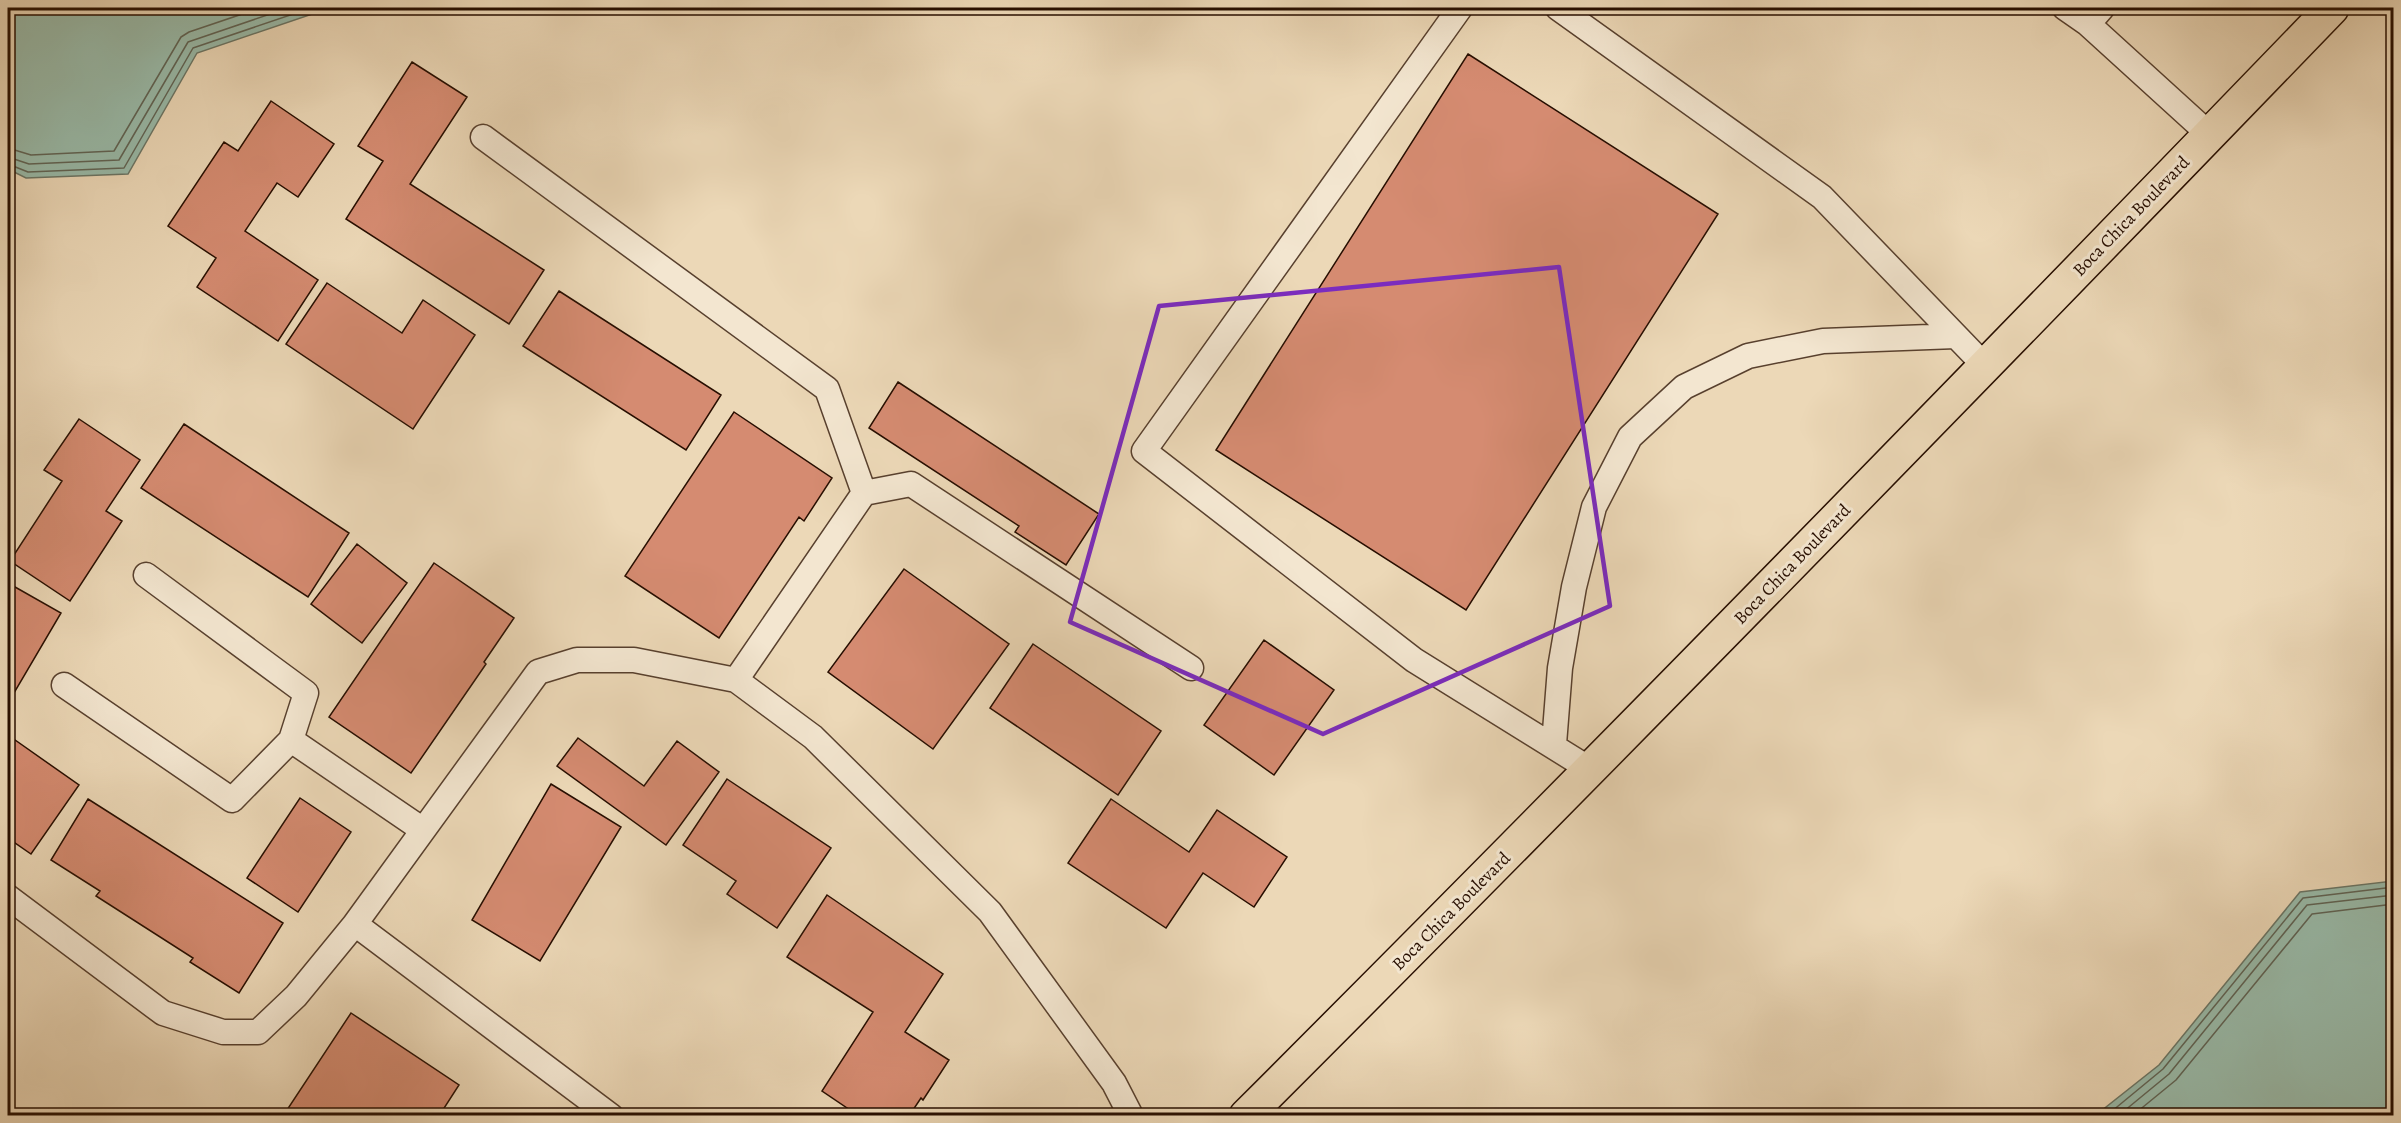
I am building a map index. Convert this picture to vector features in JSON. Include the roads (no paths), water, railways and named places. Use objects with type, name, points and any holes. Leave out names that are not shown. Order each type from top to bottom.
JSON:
[{"type":"main road","name":"Boca Chica Boulevard","points":[[1246,1116],[1592,770],[1986,367],[2332,8]]},
{"type":"lane","points":[[1460,8],[1144,451],[1414,660],[1554,744],[1592,770]]},
{"type":"lane","points":[[1558,8],[1822,197],[1986,367]]},
{"type":"lane","points":[[2065,8],[2095,16],[2210,135]]},
{"type":"lane","points":[[483,137],[827,389],[864,493]]},
{"type":"lane","points":[[1554,744],[1560,668],[1574,587],[1594,507],[1629,437],[1684,387],[1748,357],[1823,341],[1956,336]]},
{"type":"lane","points":[[736,680],[864,493],[911,484],[1191,668]]},
{"type":"lane","points":[[64,685],[232,800],[291,740],[306,693],[146,575]]},
{"type":"lane","points":[[8,897],[163,1012],[223,1032],[258,1032],[296,996],[355,924],[538,672],[577,660],[634,660],[736,680],[813,737],[990,912],[1114,1083],[1131,1116]]},
{"type":"lane","points":[[291,740],[423,830]]},
{"type":"lane","points":[[355,924],[611,1116]]},
{"type":"water","points":[[8,8],[330,8],[197,53],[128,174],[26,178],[8,169]]},
{"type":"water","points":[[2393,881],[2393,1115],[2096,1115],[2159,1065],[2300,892]]}]
